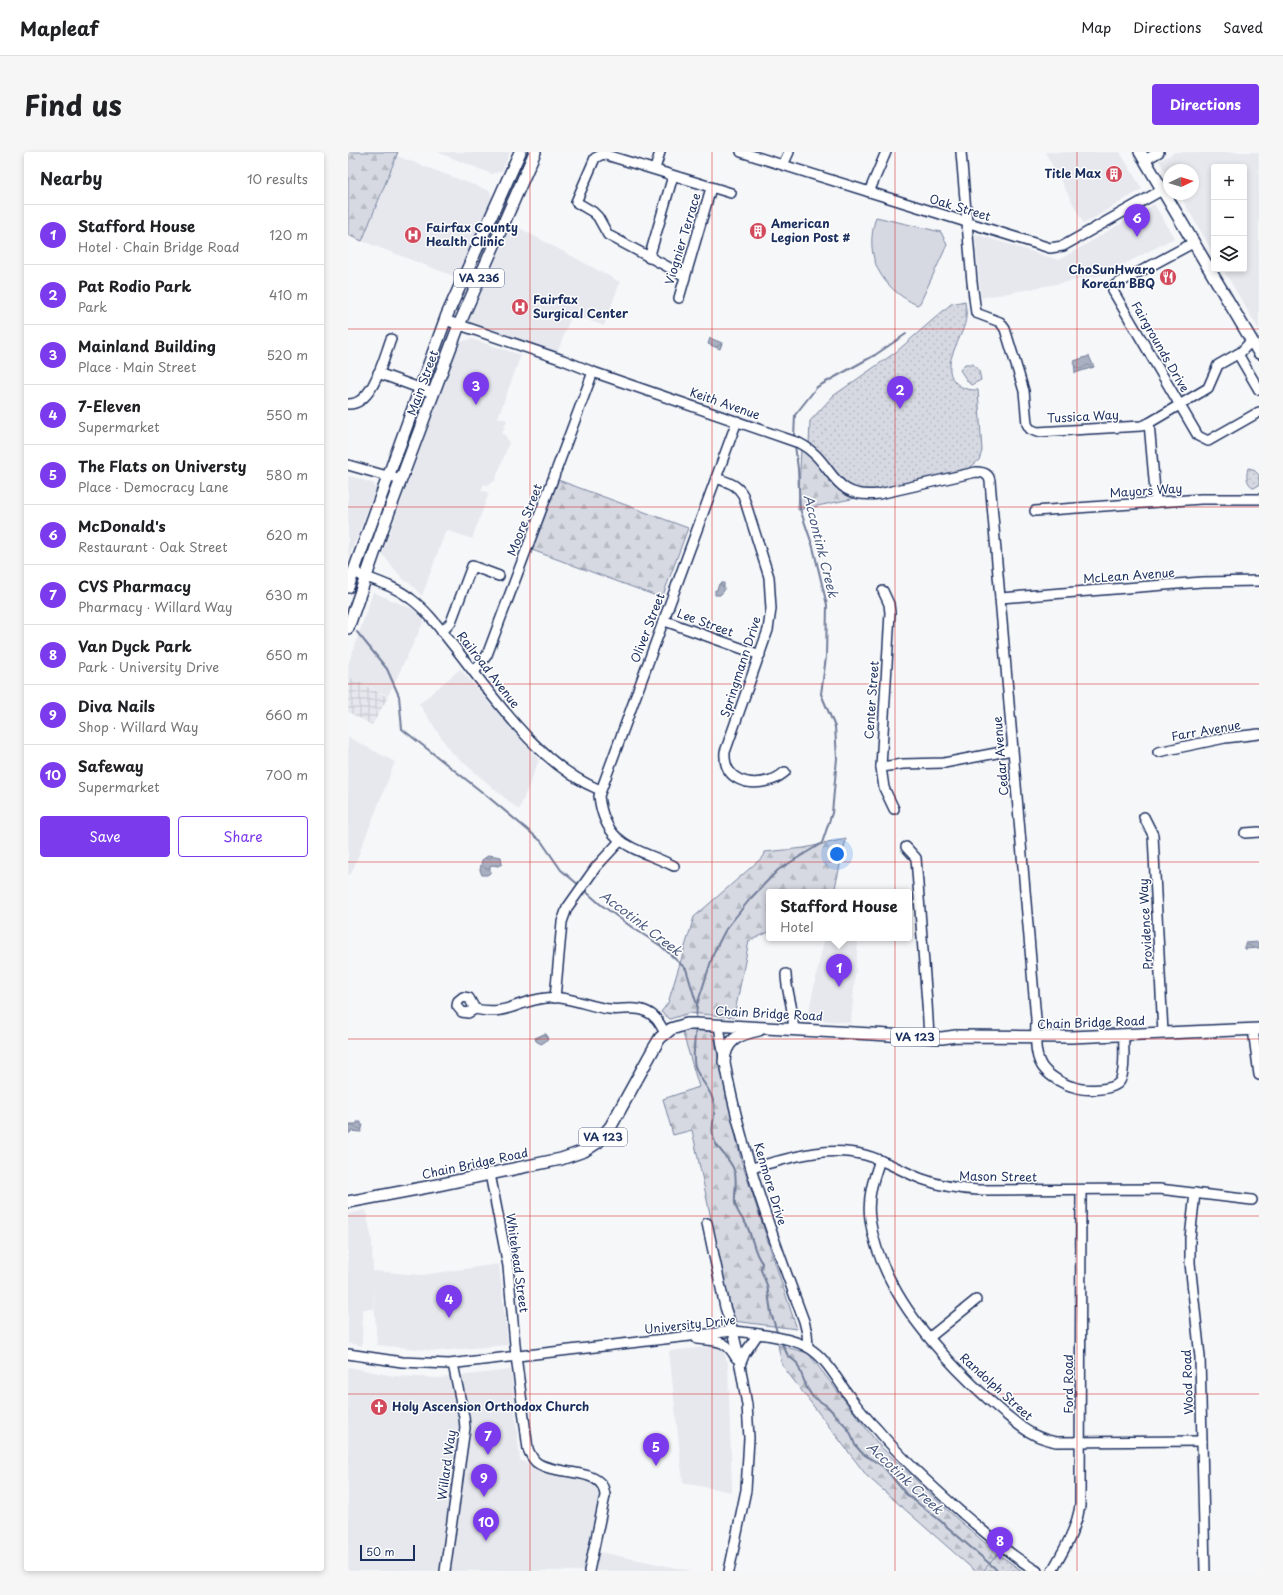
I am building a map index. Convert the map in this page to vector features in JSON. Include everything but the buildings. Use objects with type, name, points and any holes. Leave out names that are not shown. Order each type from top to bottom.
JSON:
[{"type":"main road","name":"Main Street","points":[[348,587],[387,476],[445,320],[520,152]]},
{"type":"main road","name":"Main Street","points":[[348,628],[458,325],[535,152]]},
{"type":"main road","points":[[1142,156],[1259,353]]},
{"type":"main road","name":"Chain Bridge Road","points":[[348,1202],[490,1174],[574,1155],[591,1147],[598,1142],[611,1126],[654,1048],[665,1033],[671,1029],[687,1024],[713,1024],[928,1038],[956,1036],[1036,1038],[1256,1029]]},
{"type":"main road","points":[[724,1062],[726,1048],[732,1041],[748,1033],[775,1028]]},
{"type":"street","points":[[655,169],[660,152]]},
{"type":"street","name":"Oak Street","points":[[741,152],[1046,247],[1058,248],[1063,246],[1162,190]]},
{"type":"street","points":[[783,165],[789,152]]},
{"type":"street","points":[[869,192],[886,152]]},
{"type":"street","points":[[961,152],[967,222]]},
{"type":"street","points":[[1142,156],[1159,152]]},
{"type":"street","points":[[685,276],[608,235],[598,217],[593,212],[576,202],[595,158],[603,154],[731,193]]},
{"type":"street","points":[[649,258],[673,176]]},
{"type":"street","name":"Viognier Terrace","points":[[679,298],[712,188]]},
{"type":"street","name":"Tussica Way","points":[[967,222],[974,305],[978,314],[1000,322],[1005,329],[1024,391],[1027,424],[1030,429],[1036,432],[1141,426],[1149,423],[1208,388],[1218,365],[1238,354],[1252,341]]},
{"type":"street","name":"Fairgrounds Drive","points":[[1193,243],[1115,285],[1113,291],[1198,436],[1208,441],[1259,412]]},
{"type":"street","name":"Keith Avenue","points":[[445,320],[737,421],[804,446],[815,454],[840,485],[850,492],[857,494],[879,494],[976,472],[986,474]]},
{"type":"street","points":[[348,404],[364,398],[378,373],[391,339]]},
{"type":"street","points":[[1238,354],[1259,390]]},
{"type":"street","name":"Moore Street","points":[[474,672],[487,655],[593,372]]},
{"type":"street","points":[[378,373],[433,393]]},
{"type":"street","name":"Oliver Street","points":[[620,841],[603,818],[599,796],[600,790],[665,621],[737,421]]},
{"type":"street","points":[[1149,423],[1156,502]]},
{"type":"street","points":[[348,465],[401,480]]},
{"type":"street","name":"Cedar Avenue","points":[[986,474],[990,481],[1022,857],[1037,1056],[1045,1070],[1065,1084],[1074,1087],[1105,1089],[1114,1087],[1121,1079],[1124,1035]]},
{"type":"street","name":"Springmann Drive","points":[[716,478],[732,484],[741,491],[769,577],[772,600],[770,619],[760,655],[725,752],[726,766],[728,771],[735,778],[752,782],[773,780],[785,772]]},
{"type":"street","name":"Mayors Way","points":[[1035,511],[1201,499],[1259,499]]},
{"type":"street","points":[[442,632],[451,622],[472,566],[499,576]]},
{"type":"street","name":"Railroad Avenue","points":[[353,572],[392,588],[412,599],[442,632],[500,706],[532,742],[562,767],[589,785],[600,790]]},
{"type":"street","name":"McLean Avenue","points":[[1000,598],[1202,582],[1259,581]]},
{"type":"street","name":"Center Street","points":[[883,591],[889,604],[890,613],[881,767],[884,788],[894,809]]},
{"type":"street","name":"Lee Street","points":[[665,621],[760,655]]},
{"type":"street","name":"Farr Avenue","points":[[1158,752],[1225,738],[1259,734]]},
{"type":"street","points":[[881,767],[903,764],[944,763],[1012,750]]},
{"type":"street","name":"Providence Way","points":[[1144,816],[1153,835],[1163,1033]]},
{"type":"street","points":[[1246,833],[1259,832]]},
{"type":"street","points":[[555,998],[562,922],[567,908],[574,896],[596,866],[620,841],[634,849],[674,866]]},
{"type":"street","points":[[906,847],[916,858],[928,1003],[928,1038]]},
{"type":"street","points":[[786,974],[788,991],[794,1010],[793,1029]]},
{"type":"street","points":[[475,1009],[486,1011],[504,1011],[537,999],[555,998],[608,1009],[636,1009],[646,1011],[657,1019],[665,1033]]},
{"type":"street","name":"Kenmore Drive","points":[[713,1024],[724,1062],[733,1104],[768,1221],[804,1320],[808,1347]]},
{"type":"street","points":[[1256,1029],[1259,1076]]},
{"type":"street","name":"Mason Street","points":[[752,1168],[803,1154],[824,1151],[851,1152],[867,1155],[921,1178],[944,1186],[957,1188],[978,1190],[1159,1189],[1252,1200]]},
{"type":"street","name":"Randolph Street","points":[[880,1160],[869,1202],[870,1221],[884,1266],[894,1286],[919,1324],[942,1353],[971,1383],[1026,1430],[1039,1437],[1056,1442],[1202,1441]]},
{"type":"street","name":"Whitehead Street","points":[[490,1174],[508,1266],[526,1443],[530,1455],[540,1464],[590,1477],[598,1481],[603,1486],[605,1496],[589,1571]]},
{"type":"street","name":"Ford Road","points":[[1052,1571],[1071,1537],[1078,1518],[1081,1494],[1080,1190]]},
{"type":"street","name":"Wood Road","points":[[1195,1193],[1190,1238],[1190,1263],[1200,1357],[1205,1571]]},
{"type":"street","points":[[707,1223],[725,1307],[733,1331],[747,1405],[749,1438],[748,1470],[742,1510],[729,1571]]},
{"type":"street","points":[[930,1337],[976,1300]]},
{"type":"street","name":"University Drive","points":[[348,1354],[402,1362],[453,1364],[733,1331],[761,1334],[808,1347],[819,1355],[850,1397],[904,1459],[1002,1548],[1037,1571]]},
{"type":"street","points":[[740,1366],[745,1353],[761,1334]]},
{"type":"street","points":[[683,1338],[722,1342],[731,1348],[740,1366]]},
{"type":"street","name":"Willard Way","points":[[445,1571],[465,1428],[464,1416],[453,1364]]},
{"type":"shaded area","points":[[437,152],[510,152],[502,171],[492,174]]},
{"type":"shaded area","points":[[1045,152],[1120,152],[1142,189],[1084,224]]},
{"type":"shaded area","points":[[1175,152],[1259,152],[1259,330],[1225,272],[1247,272],[1247,164],[1211,164],[1211,249],[1182,200],[1199,200],[1199,164],[1163,164],[1163,168],[1159,161]]},
{"type":"shaded area","points":[[397,156],[490,191],[492,199],[456,277],[362,241]]},
{"type":"shaded area","points":[[1154,204],[1174,238],[1104,275],[981,298],[975,234],[1059,260]]},
{"type":"shaded area","points":[[512,224],[620,282],[604,326],[572,314],[556,356],[467,324]]},
{"type":"shaded area","points":[[471,339],[521,355],[498,417],[507,420],[502,434],[505,435],[509,443],[495,481],[487,485],[484,484],[481,490],[489,493],[472,539],[446,530],[422,596],[410,583],[404,580],[382,554],[459,342]]},
{"type":"shaded area","points":[[348,476],[374,484],[376,489],[348,560]]},
{"type":"shaded area","points":[[373,592],[415,610],[424,621],[388,696],[348,676],[348,665]]},
{"type":"shaded area","points":[[460,669],[539,760],[519,810],[451,752],[419,704]]},
{"type":"shaded area","points":[[348,676],[388,697],[372,725],[348,712]]},
{"type":"shaded area","points":[[348,737],[395,762],[351,874],[348,875]]},
{"type":"shaded area","points":[[824,941],[858,942],[851,1023],[807,1019]]},
{"type":"shaded area","points":[[366,1210],[372,1241],[373,1271],[422,1275],[499,1264],[508,1345],[438,1351],[377,1345],[373,1283],[374,1309],[363,1309],[362,1346],[348,1343],[348,1214]]},
{"type":"shaded area","points":[[717,1346],[723,1350],[728,1363],[732,1492],[683,1483],[669,1351]]},
{"type":"shaded area","points":[[348,1367],[394,1376],[440,1378],[511,1370],[520,1460],[542,1470],[601,1483],[595,1551],[692,1571],[348,1571]]},
{"type":"green space","points":[[348,152],[398,152],[362,241],[348,235]]},
{"type":"green space","points":[[876,217],[941,232],[947,245],[920,303],[917,305],[904,298],[894,290],[878,270],[872,245]]},
{"type":"green space","points":[[965,301],[965,325],[954,350],[950,367],[951,375],[955,382],[966,389],[978,390],[982,451],[979,460],[965,472],[877,490],[859,490],[849,486],[840,479],[809,444],[810,421],[833,396],[896,352],[951,304]]},
{"type":"green space","points":[[965,364],[973,364],[979,371],[981,380],[971,385],[968,382],[960,370]]},
{"type":"green space","points":[[801,449],[812,458],[835,487],[856,498],[798,510]]},
{"type":"green space","points":[[1248,468],[1253,469],[1259,475],[1259,485],[1254,488],[1247,480]]},
{"type":"green space","points":[[558,480],[688,528],[662,598],[532,550]]},
{"type":"green space","points":[[846,839],[835,889],[766,889],[766,933],[749,941],[734,1017],[689,1013],[670,1019],[661,1012],[668,1003],[694,917],[764,856],[765,852],[804,848]]},
{"type":"green space","points":[[682,1030],[709,1031],[714,1037],[741,1160],[797,1329],[733,1321],[692,1130],[673,1135],[663,1099],[699,1087]]},
{"type":"green space","points":[[778,1345],[808,1353],[879,1445],[955,1517],[998,1554],[1022,1571],[975,1571],[867,1476],[782,1365]]},
{"type":"green space","points":[[998,1554],[1022,1571],[983,1571]]},
{"type":"water","points":[[710,338],[722,343],[720,349],[708,344]]},
{"type":"water","points":[[1089,356],[1094,367],[1075,373],[1074,361]]},
{"type":"water","points":[[724,583],[724,591],[720,595],[715,595],[715,590],[717,590],[719,584]]},
{"type":"water","points":[[489,855],[501,857],[502,864],[498,866],[492,865],[490,867],[490,873],[487,875],[482,875],[480,870],[482,860]]},
{"type":"water","points":[[1259,942],[1259,948],[1245,949],[1245,943]]},
{"type":"water","points":[[544,1034],[548,1037],[546,1041],[541,1044],[536,1041],[535,1038]]},
{"type":"water","points":[[357,1122],[361,1122],[361,1125],[363,1125],[361,1132],[351,1131],[348,1133],[348,1124],[357,1124]]},
{"type":"waterway","name":"Accontink Creek","points":[[794,437],[795,415],[817,387],[875,355],[906,334]]},
{"type":"waterway","name":"Accontink Creek","points":[[697,1005],[714,952],[726,929],[750,899],[778,870],[822,843],[832,813],[837,758],[835,727],[821,694],[826,657],[827,605],[813,547],[800,509],[795,445]]},
{"type":"waterway","name":"Accotink Creek","points":[[357,632],[387,669],[399,696],[402,729],[541,841],[561,870],[580,886]]},
{"type":"waterway","name":"Accotink Creek","points":[[583,889],[600,904],[661,946],[686,969],[697,1005],[696,1020]]},
{"type":"waterway","name":"Accotink Creek","points":[[696,1027],[694,1062],[699,1076],[710,1093],[714,1104],[713,1137],[717,1146],[730,1162],[734,1170],[736,1178],[736,1206],[746,1224],[759,1259],[762,1263],[761,1270],[767,1285],[771,1313],[778,1335]]},
{"type":"waterway","name":"Accotink Creek","points":[[781,1341],[789,1358],[790,1357],[797,1363],[807,1388],[812,1396],[827,1406],[844,1424],[851,1434],[855,1445],[863,1454],[884,1467],[906,1494],[937,1518],[998,1571]]},
{"type":"place","name":"Title Max","points":[[1114,174]]},
{"type":"place","name":"American Legion Post #","points":[[758,231]]},
{"type":"place","name":"Fairfax County Health Clinic","points":[[413,235]]},
{"type":"place","name":"McDonald's","points":[[1137,237]]},
{"type":"place","name":"ChoSunHwaro Korean BBQ","points":[[1168,277]]},
{"type":"place","name":"Fairfax Surgical Center","points":[[520,307]]},
{"type":"place","name":"Mainland Building","points":[[476,405]]},
{"type":"place","name":"Pat Rodio Park","points":[[900,409]]},
{"type":"place","name":"Stafford House","points":[[839,987]]},
{"type":"place","name":"7-Eleven","points":[[449,1318]]},
{"type":"place","name":"Holy Ascension Orthodox Church","points":[[379,1407]]},
{"type":"place","name":"CVS Pharmacy","points":[[488,1455]]},
{"type":"place","name":"The Flats on Universty","points":[[656,1466]]},
{"type":"place","name":"Diva Nails","points":[[484,1497]]},
{"type":"place","name":"Safeway","points":[[486,1541]]},
{"type":"place","name":"Van Dyck Park","points":[[1000,1560]]}]
